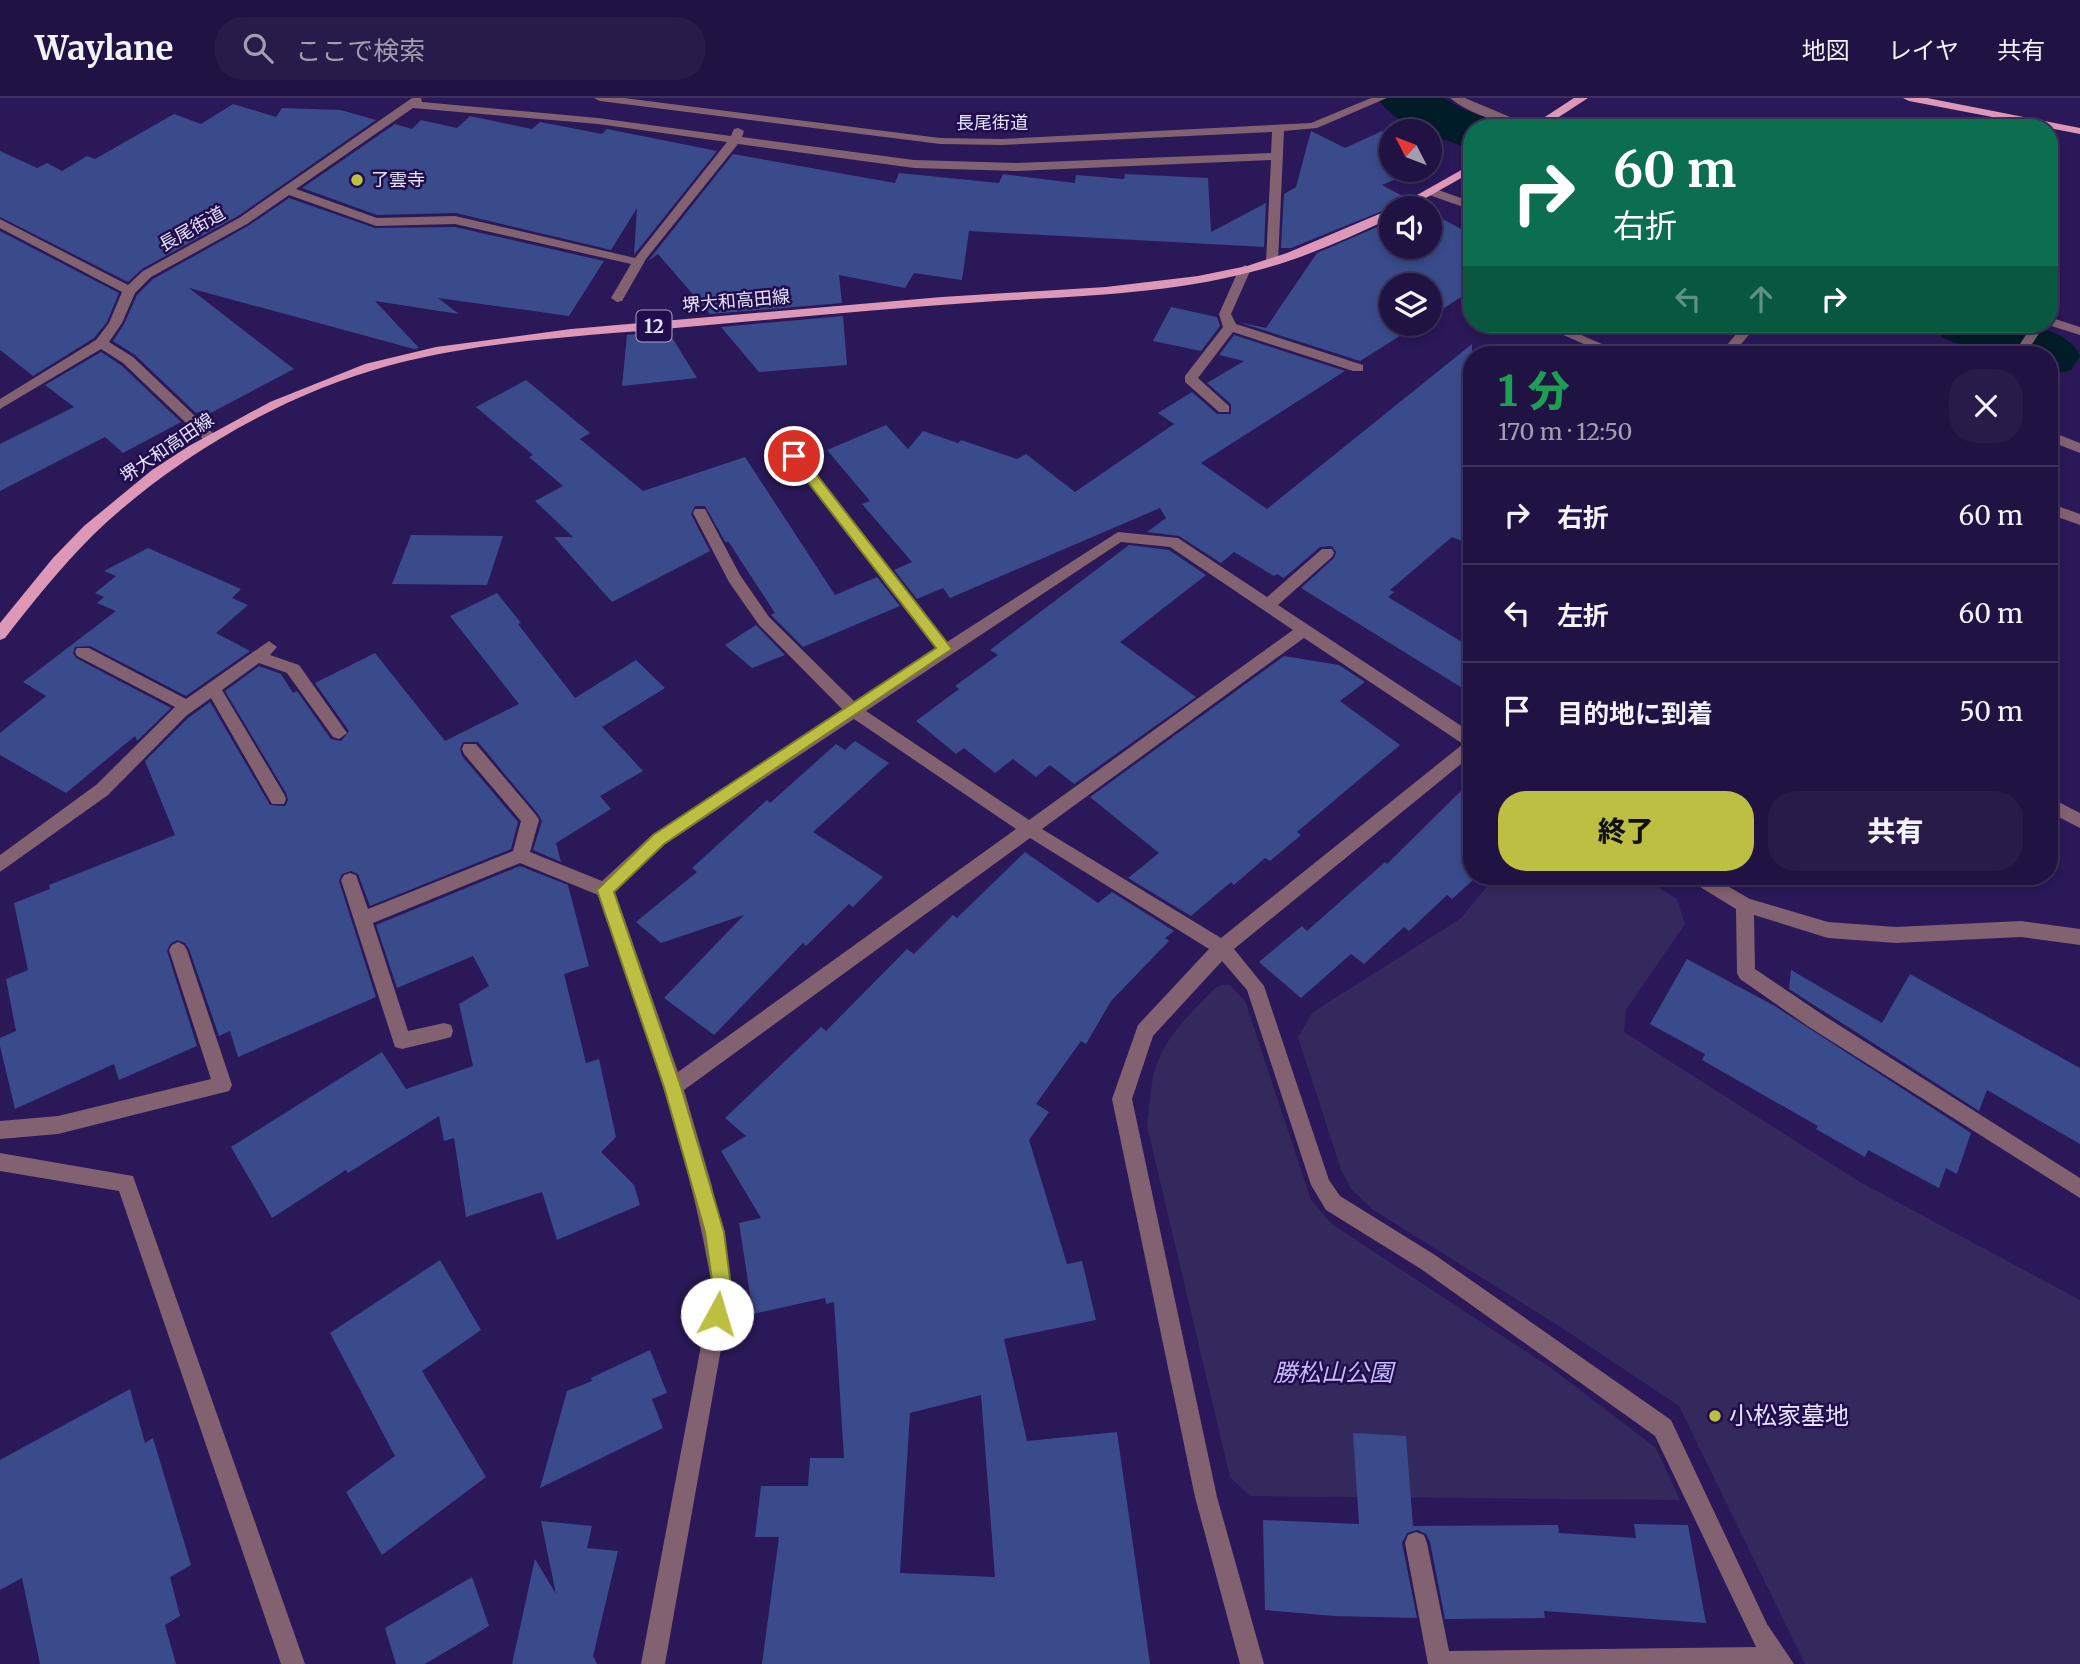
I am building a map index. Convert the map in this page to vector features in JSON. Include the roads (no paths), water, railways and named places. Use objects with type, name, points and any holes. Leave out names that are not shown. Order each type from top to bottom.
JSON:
[{"type":"main road","points":[[1550,119],[1582,98]]},
{"type":"main road","points":[[1909,98],[2018,119]]},
{"type":"main road","points":[[2058,127],[2080,131]]},
{"type":"main road","points":[[1425,196],[1463,173]]},
{"type":"main road","name":"堺大和高田線","points":[[0,634],[72,546],[131,491],[210,438],[321,383],[400,359],[478,345],[611,329],[1159,285],[1245,270],[1305,252],[1379,218]]},
{"type":"street","name":"長尾街道","points":[[600,98],[940,141],[1002,142],[1313,126],[1381,98]]},
{"type":"street","points":[[1456,98],[1504,119]]},
{"type":"street","name":"長尾街道","points":[[0,405],[101,343],[116,323],[129,291],[147,274],[243,221],[415,101]]},
{"type":"street","points":[[415,101],[598,121],[914,164],[1017,166],[1277,156]]},
{"type":"street","points":[[617,298],[638,262],[735,141],[743,118]]},
{"type":"street","points":[[1272,261],[1278,129]]},
{"type":"street","points":[[288,190],[376,222],[455,220],[638,262]]},
{"type":"street","points":[[1433,192],[1463,203]]},
{"type":"street","points":[[0,223],[129,291]]},
{"type":"street","points":[[1230,327],[1225,314],[1245,270]]},
{"type":"street","points":[[2058,324],[2080,331]]},
{"type":"street","points":[[1230,327],[1358,368]]},
{"type":"street","points":[[1224,410],[1190,379],[1230,327]]},
{"type":"street","points":[[1567,333],[1598,346]]},
{"type":"street","points":[[101,343],[128,360],[210,438]]},
{"type":"street","points":[[2058,439],[2080,448]]},
{"type":"street","points":[[794,456],[944,649]]},
{"type":"street","points":[[2058,511],[2080,520]]},
{"type":"street","points":[[700,513],[734,578],[764,621],[854,711],[1029,829],[1222,948],[1255,986],[1321,1185],[1333,1203],[1428,1262],[1662,1427],[1759,1632],[1780,1662]]},
{"type":"street","points":[[605,890],[658,840],[944,649],[1118,537],[1172,542],[1463,738]]},
{"type":"street","points":[[1267,606],[1328,553]]},
{"type":"street","points":[[673,1087],[1304,630]]},
{"type":"street","points":[[0,865],[102,790],[188,707],[263,651],[293,669],[339,733]]},
{"type":"street","points":[[83,652],[188,707]]},
{"type":"street","points":[[214,688],[278,799]]},
{"type":"street","points":[[470,750],[530,820],[520,856]]},
{"type":"street","points":[[1252,1664],[1206,1497],[1122,1099],[1145,1031],[1222,948],[1463,751]]},
{"type":"street","points":[[2058,809],[2080,821]]},
{"type":"street","points":[[363,919],[520,856],[605,890],[673,1087],[715,1232],[722,1287],[653,1664]]},
{"type":"street","points":[[350,880],[402,1041],[444,1031]]},
{"type":"street","points":[[1711,885],[1745,905],[1828,929],[1896,935],[2021,929],[2080,937]]},
{"type":"street","points":[[1745,905],[1746,973],[1816,1021],[2080,1189]]},
{"type":"street","points":[[0,1130],[58,1125],[222,1085],[178,950]]},
{"type":"street","points":[[0,1162],[125,1183],[293,1664]]},
{"type":"street","points":[[1416,1543],[1439,1663],[1780,1662]]},
{"type":"waterway","points":[[1405,98],[1443,121],[1463,129]]},
{"type":"waterway","points":[[1990,333],[2024,346]]},
{"type":"place","name":"了雲寺","points":[[357,180]]},
{"type":"place","name":"小松家墓地","points":[[1715,1416]]},
{"type":"park label","name":"勝松山公園","points":[[1333,1373]]}]
